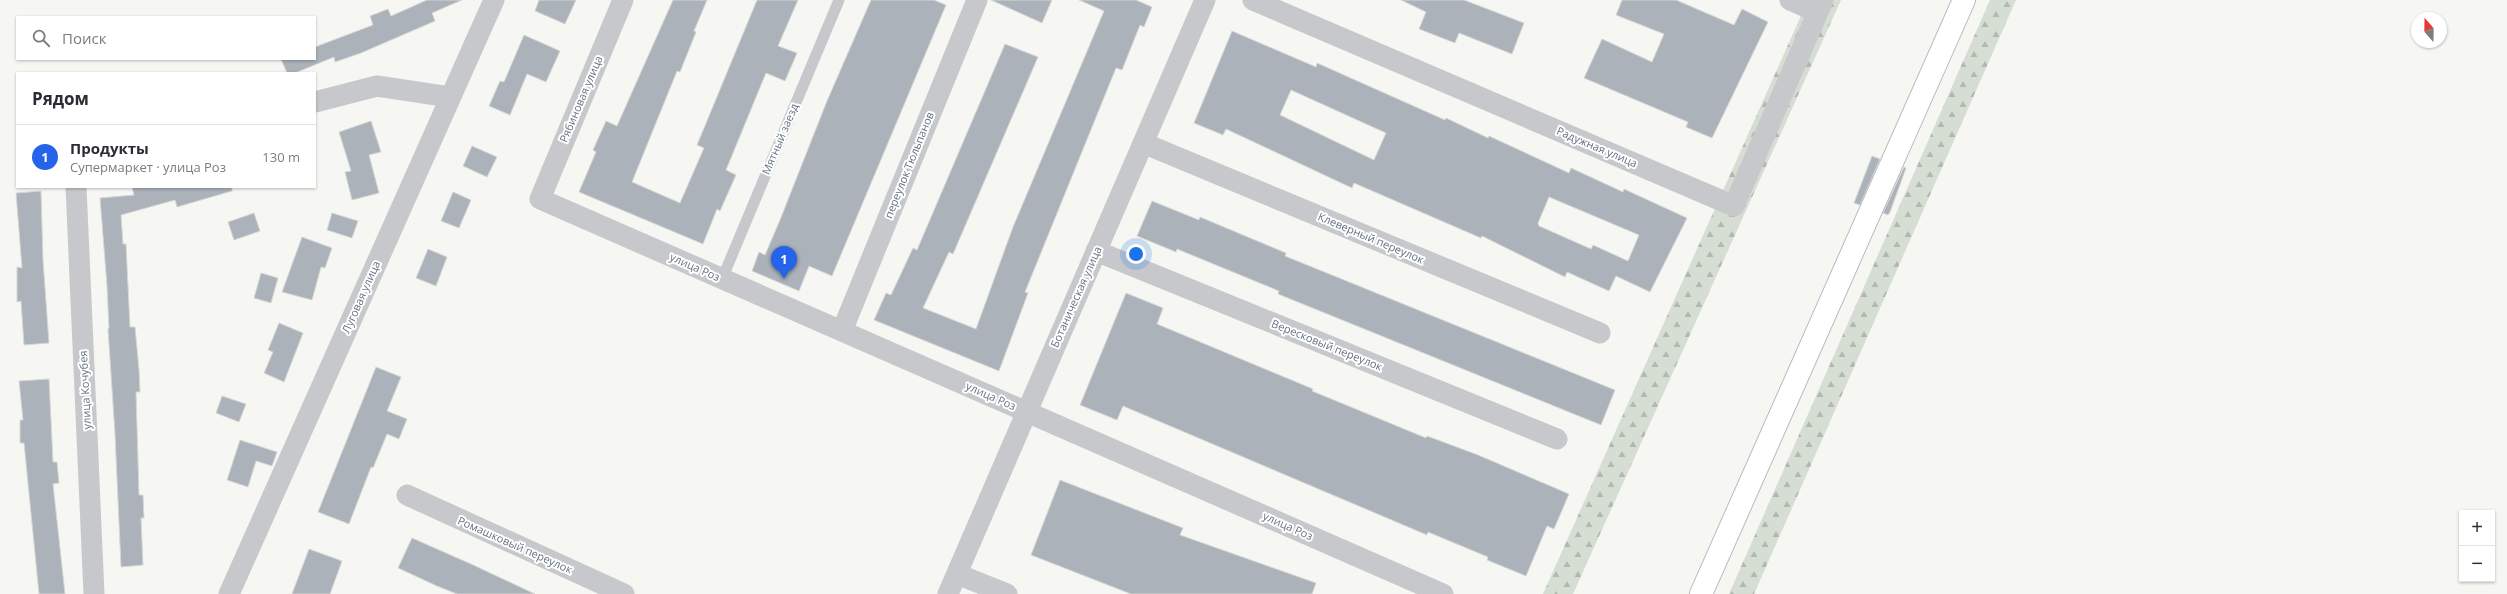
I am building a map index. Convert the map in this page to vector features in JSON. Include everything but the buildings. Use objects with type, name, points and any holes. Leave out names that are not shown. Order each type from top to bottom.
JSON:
[{"type":"street","name":"Луговая улица","points":[[229,594],[494,0]]},
{"type":"street","name":"Рябиновая улица","points":[[540,199],[623,0]]},
{"type":"street","name":"переулок Тюльпанов","points":[[842,331],[977,0]]},
{"type":"street","name":"Ботаническая улица","points":[[948,594],[1206,0]]},
{"type":"street","name":"Радужная улица","points":[[1253,0],[1734,206],[1821,6]]},
{"type":"street","points":[[1790,0],[1821,6]]},
{"type":"street","points":[[1701,594],[1964,0]]},
{"type":"street","points":[[316,102],[378,86],[450,97]]},
{"type":"street","name":"Клеверный переулок","points":[[1143,143],[1600,333]]},
{"type":"street","name":"улица Кочубея","points":[[76,188],[94,594]]},
{"type":"street","name":"улица Роз","points":[[540,199],[1443,594]]},
{"type":"street","name":"Вересковый переулок","points":[[1096,251],[1557,439]]},
{"type":"street","name":"Ромашковый переулок","points":[[407,495],[624,594]]},
{"type":"street","points":[[956,574],[1007,594]]},
{"type":"lane","name":"Мятный заезд","points":[[722,279],[839,0]]},
{"type":"green space","points":[[1808,0],[1841,0],[1573,594],[1543,594]]},
{"type":"green space","points":[[1990,0],[2016,0],[1754,594],[1729,594]]},
{"type":"place","name":"Продукты","points":[[784,279]]}]
